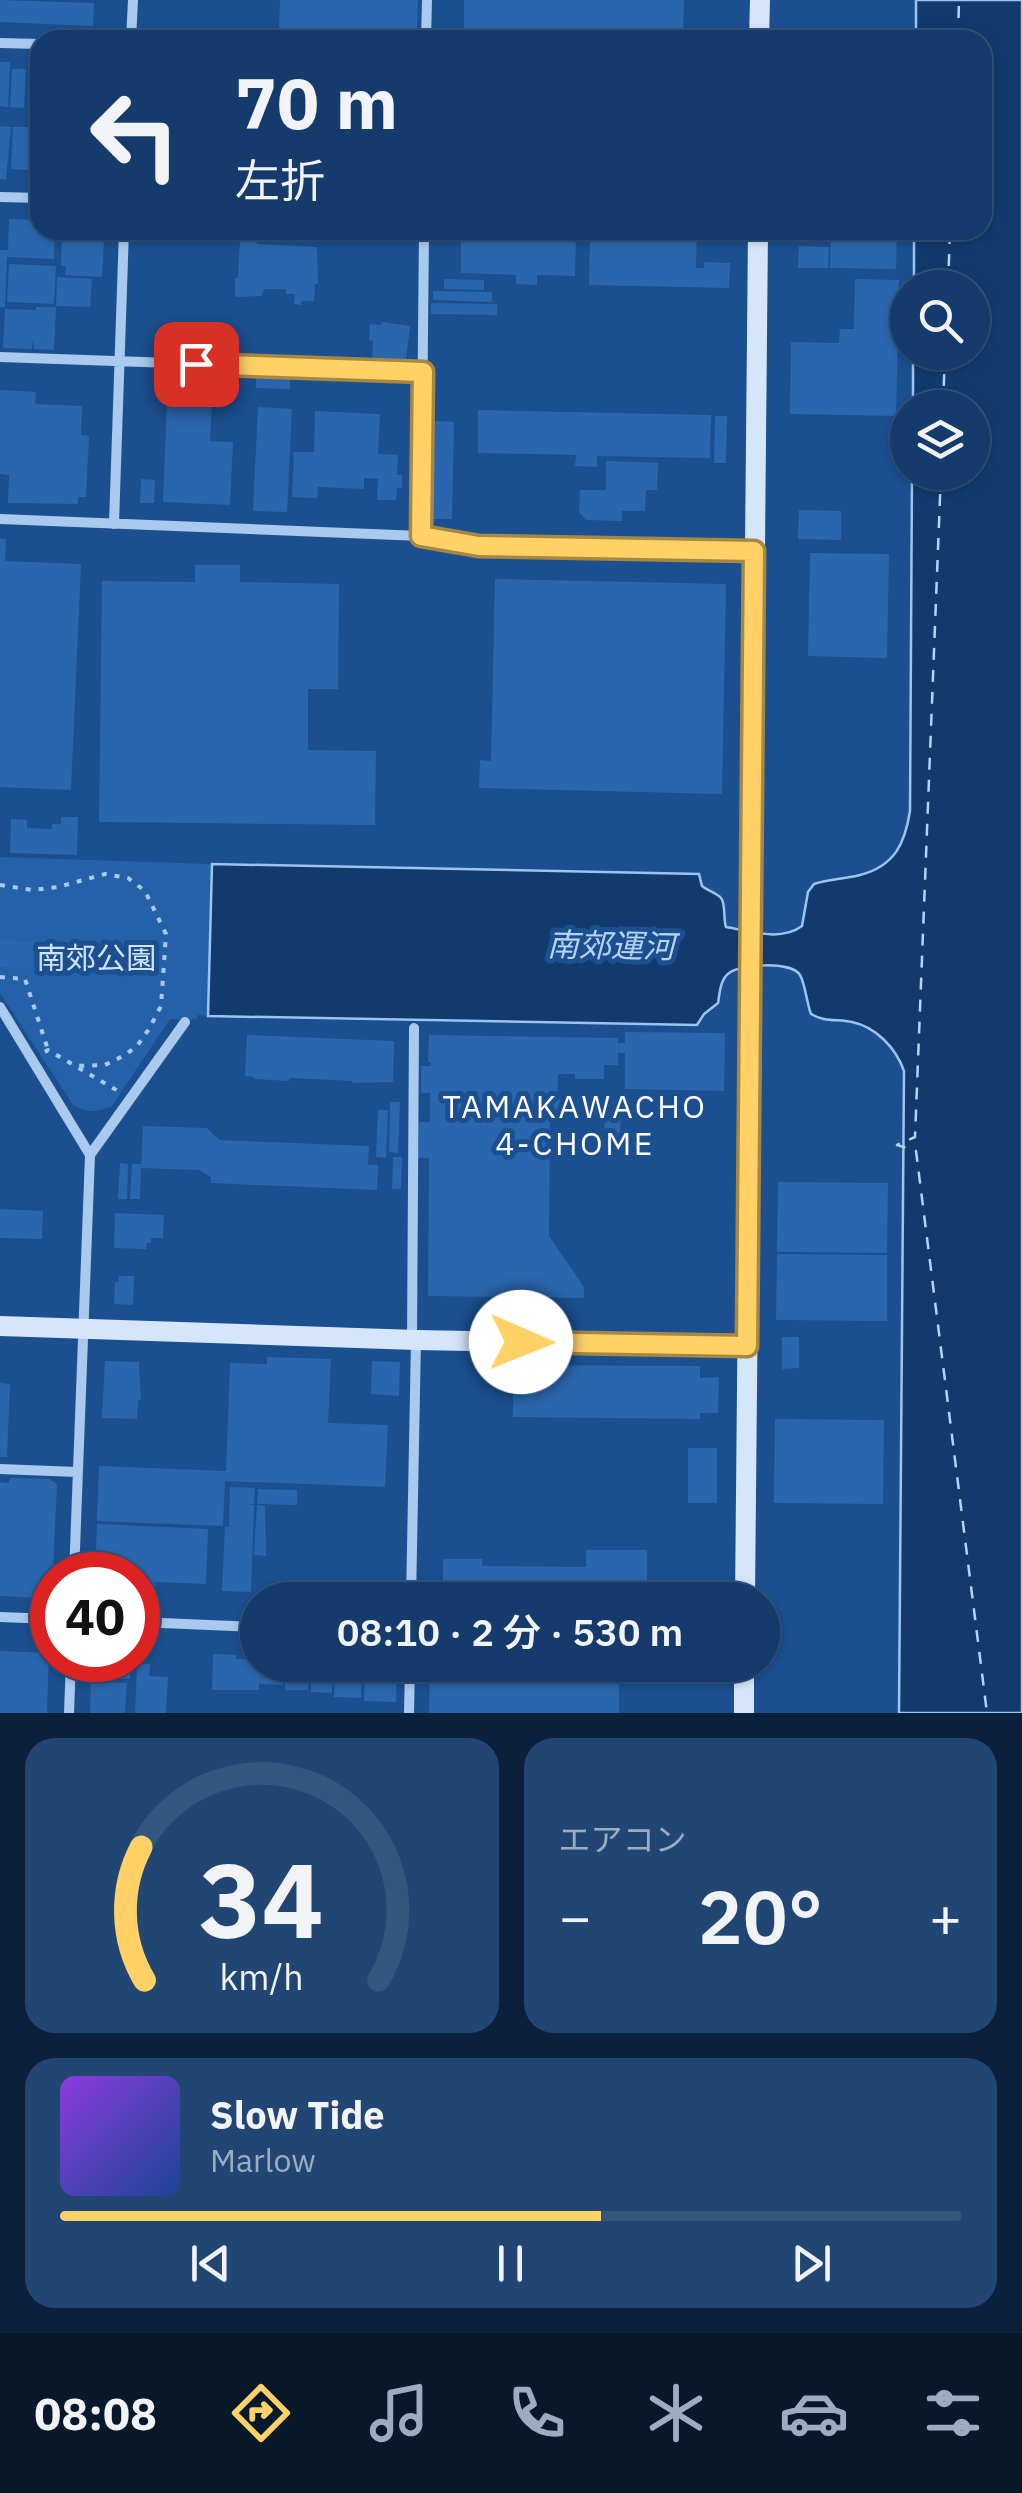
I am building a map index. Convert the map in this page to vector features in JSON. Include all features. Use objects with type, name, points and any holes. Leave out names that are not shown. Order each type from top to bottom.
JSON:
[{"type":"street","points":[[132,30],[133,0]]},
{"type":"street","points":[[426,30],[427,0]]},
{"type":"street","points":[[760,0],[760,30]]},
{"type":"street","points":[[0,43],[30,44]]},
{"type":"street","points":[[0,197],[30,198]]},
{"type":"street","points":[[114,524],[124,240]]},
{"type":"street","points":[[421,536],[424,240]]},
{"type":"street","points":[[744,1582],[758,240]]},
{"type":"street","points":[[0,357],[423,372]]},
{"type":"street","points":[[0,519],[421,536],[479,546],[754,551]]},
{"type":"street","points":[[0,1008],[90,1155]]},
{"type":"street","points":[[75,1552],[90,1155],[184,1022]]},
{"type":"street","points":[[411,1582],[414,1028]]},
{"type":"street","points":[[0,1326],[747,1346]]},
{"type":"street","points":[[0,1469],[77,1472]]},
{"type":"street","points":[[0,1617],[30,1618]]},
{"type":"street","points":[[160,1623],[240,1626]]},
{"type":"street","points":[[69,1713],[70,1682]]},
{"type":"street","points":[[409,1713],[410,1682]]},
{"type":"street","points":[[744,1682],[744,1713]]},
{"type":"path","points":[[0,885],[32,890],[58,888],[105,874],[128,878],[145,891],[166,934],[161,1006],[149,1029],[137,1046],[115,1060],[104,1065],[75,1066]]},
{"type":"path","points":[[0,977],[24,978],[48,1050],[130,1098]]},
{"type":"path","points":[[32,1060],[48,1050]]},
{"type":"green space","name":"南郊公園","points":[[0,857],[212,864],[208,1016],[170,1019],[112,1106],[92,1111],[73,1105],[0,993]]},
{"type":"water","name":"南郊運河","points":[[916,0],[1022,0],[1022,1713],[899,1713],[904,1071],[890,1047],[861,1025],[811,1014],[800,975],[787,968],[766,965],[729,973],[722,983],[718,1003],[697,1025],[208,1016],[212,864],[699,874],[702,886],[723,901],[726,927],[775,934],[802,926],[808,892],[814,884],[872,871],[890,859],[905,833],[910,811],[912,490],[990,490],[990,390],[913,390],[913,370],[990,370],[990,270],[914,270],[914,240],[992,240],[992,30],[916,30]]},
{"type":"building","points":[[0,0],[94,3],[93,26],[0,22]]},
{"type":"building","points":[[280,0],[418,0],[417,30],[279,29]]},
{"type":"building","points":[[464,0],[684,0],[683,30],[464,30]]},
{"type":"building","points":[[0,62],[10,62],[8,107],[0,106]]},
{"type":"building","points":[[12,69],[26,69],[24,108],[10,107]]},
{"type":"building","points":[[0,126],[11,127],[6,180],[0,179]]},
{"type":"building","points":[[13,127],[30,127],[28,170],[11,169]]},
{"type":"building","points":[[9,219],[30,220],[30,240],[55,240],[54,259],[7,257],[5,307],[0,307],[0,250],[8,250]]},
{"type":"building","points":[[62,240],[104,240],[102,277],[65,275],[66,266],[61,266]]},
{"type":"building","points":[[461,240],[576,240],[575,276],[537,275],[537,285],[516,284],[516,275],[461,273]]},
{"type":"building","points":[[590,240],[697,240],[696,268],[704,268],[704,262],[730,263],[729,288],[589,285]]},
{"type":"building","points":[[831,240],[897,240],[896,269],[830,268]]},
{"type":"building","points":[[240,241],[317,247],[318,284],[314,301],[294,304],[295,294],[286,294],[286,289],[264,289],[262,296],[235,297]]},
{"type":"building","points":[[799,246],[829,247],[828,268],[798,268]]},
{"type":"building","points":[[9,264],[56,266],[54,304],[7,302]]},
{"type":"building","points":[[57,277],[92,279],[90,307],[56,306]]},
{"type":"building","points":[[444,279],[484,280],[484,290],[444,289]]},
{"type":"building","points":[[855,279],[890,280],[890,370],[897,370],[897,390],[890,390],[890,416],[790,414],[791,342],[839,343],[840,329],[854,329]]},
{"type":"building","points":[[433,291],[492,292],[492,302],[433,300]]},
{"type":"building","points":[[431,303],[497,304],[497,315],[431,314]]},
{"type":"building","points":[[56,307],[54,350],[34,349],[33,338],[32,349],[3,348],[5,309]]},
{"type":"building","points":[[370,324],[410,326],[406,361],[372,360]]},
{"type":"building","points":[[256,374],[290,375],[290,389],[256,388]]},
{"type":"building","points":[[0,390],[36,392],[35,404],[82,406],[81,435],[89,436],[86,497],[78,497],[78,504],[8,503],[9,475],[0,474]]},
{"type":"building","points":[[167,399],[212,401],[210,441],[233,442],[230,505],[163,502]]},
{"type":"building","points":[[258,407],[292,409],[287,512],[253,511]]},
{"type":"building","points":[[478,410],[711,415],[710,458],[597,456],[597,467],[575,466],[576,455],[478,453]]},
{"type":"building","points":[[315,411],[380,414],[378,454],[398,455],[397,475],[402,475],[402,488],[397,488],[396,500],[377,500],[378,479],[364,478],[364,489],[318,487],[317,498],[292,497],[294,452],[314,452]]},
{"type":"building","points":[[715,416],[727,416],[726,463],[714,463]]},
{"type":"building","points":[[433,421],[454,422],[452,519],[431,519]]},
{"type":"building","points":[[606,461],[658,463],[657,490],[646,490],[645,511],[622,511],[622,521],[586,520],[579,512],[580,490],[606,490]]},
{"type":"building","points":[[141,479],[155,480],[154,503],[140,503]]},
{"type":"building","points":[[799,510],[841,511],[841,540],[798,539]]},
{"type":"building","points":[[0,538],[6,539],[5,561],[81,564],[71,790],[0,787]]},
{"type":"building","points":[[810,553],[889,554],[887,658],[808,656]]},
{"type":"building","points":[[195,565],[240,565],[240,582],[339,584],[338,689],[308,689],[308,750],[376,751],[375,825],[99,822],[102,581],[195,582]]},
{"type":"building","points":[[495,579],[726,584],[722,794],[479,788],[480,760],[491,761]]},
{"type":"building","points":[[61,817],[78,817],[77,855],[10,853],[11,819],[27,820],[27,828],[52,829],[52,824],[61,824]]},
{"type":"building","points":[[0,940],[33,942],[32,968],[0,967]]},
{"type":"building","points":[[625,1032],[725,1033],[724,1091],[625,1089],[625,1053],[618,1053],[618,1065],[604,1065],[604,1079],[575,1079],[575,1074],[558,1074],[557,1101],[621,1100],[620,1139],[604,1139],[605,1111],[550,1111],[549,1236],[584,1287],[584,1298],[428,1296],[429,1158],[418,1158],[419,1122],[430,1122],[430,1093],[421,1093],[421,1066],[431,1066],[429,1035],[618,1038],[618,1043],[625,1043]]},
{"type":"building","points":[[247,1035],[394,1041],[393,1082],[254,1079],[245,1076]]},
{"type":"building","points":[[390,1102],[400,1102],[398,1153],[389,1152]]},
{"type":"building","points":[[378,1110],[388,1110],[386,1158],[376,1157]]},
{"type":"building","points":[[143,1126],[207,1128],[219,1140],[369,1146],[368,1165],[378,1165],[377,1190],[211,1183],[211,1177],[199,1170],[141,1168]]},
{"type":"building","points":[[393,1157],[402,1157],[401,1189],[392,1189]]},
{"type":"building","points":[[120,1163],[128,1164],[127,1199],[118,1199]]},
{"type":"building","points":[[132,1164],[141,1164],[140,1199],[130,1199]]},
{"type":"building","points":[[778,1182],[888,1183],[887,1253],[777,1252]]},
{"type":"building","points":[[0,1209],[43,1211],[42,1239],[0,1238]]},
{"type":"building","points":[[115,1213],[164,1215],[163,1238],[151,1238],[146,1249],[114,1248]]},
{"type":"building","points":[[777,1254],[887,1255],[887,1321],[776,1320]]},
{"type":"building","points":[[119,1276],[134,1276],[133,1305],[114,1304]]},
{"type":"building","points":[[782,1337],[799,1337],[799,1368],[782,1369]]},
{"type":"building","points":[[267,1357],[331,1359],[328,1423],[388,1425],[385,1487],[225,1481],[223,1526],[97,1521],[99,1466],[226,1471],[230,1363],[267,1364]]},
{"type":"building","points":[[105,1361],[139,1362],[141,1400],[137,1419],[102,1418]]},
{"type":"building","points":[[372,1361],[400,1362],[399,1396],[371,1394]]},
{"type":"building","points":[[513,1365],[700,1366],[700,1378],[719,1377],[718,1413],[700,1413],[700,1419],[513,1417]]},
{"type":"building","points":[[0,1383],[10,1384],[7,1457],[0,1457]]},
{"type":"building","points":[[775,1419],[884,1420],[883,1504],[774,1503]]},
{"type":"building","points":[[688,1448],[717,1448],[717,1503],[688,1503]]},
{"type":"building","points":[[10,1478],[49,1479],[57,1484],[54,1552],[30,1552],[30,1597],[0,1596],[0,1482],[9,1483]]},
{"type":"building","points":[[230,1487],[255,1488],[254,1504],[247,1504],[254,1505],[251,1582],[240,1582],[240,1592],[222,1591],[225,1527],[229,1527]]},
{"type":"building","points":[[258,1489],[297,1490],[297,1505],[257,1504]]},
{"type":"building","points":[[257,1505],[265,1506],[266,1556],[254,1555]]},
{"type":"building","points":[[97,1524],[208,1529],[206,1584],[160,1582],[160,1552],[96,1552]]},
{"type":"building","points":[[586,1550],[647,1550],[647,1582],[443,1582],[443,1559],[482,1559],[482,1566],[586,1567]]},
{"type":"building","points":[[0,1651],[30,1652],[30,1682],[48,1682],[47,1713],[0,1713]]},
{"type":"building","points":[[213,1654],[236,1655],[240,1659],[240,1682],[283,1682],[259,1684],[259,1690],[212,1690]]},
{"type":"building","points":[[160,1677],[168,1677],[166,1713],[135,1713],[136,1682],[160,1682]]},
{"type":"building","points":[[91,1682],[127,1683],[125,1713],[90,1713]]},
{"type":"building","points":[[285,1682],[309,1682],[308,1690],[285,1690]]},
{"type":"building","points":[[311,1682],[332,1682],[332,1693],[311,1692]]},
{"type":"building","points":[[334,1682],[361,1682],[361,1698],[334,1697]]},
{"type":"building","points":[[365,1682],[397,1682],[396,1702],[364,1701]]},
{"type":"building","points":[[430,1682],[619,1682],[619,1713],[429,1713]]},
{"type":"ferry route","points":[[958,30],[959,0]]},
{"type":"ferry route","points":[[949,270],[950,240]]},
{"type":"ferry route","points":[[944,370],[944,390]]},
{"type":"ferry route","points":[[940,490],[915,1137],[897,1145],[916,1151],[987,1713]]},
{"type":"district","name":"TAMAKAWACHO 4-CHOME","points":[[575,1126]]},
{"type":"route","points":[[196,364],[423,372],[421,536],[479,546],[754,551],[747,1346],[521,1342]]}]
